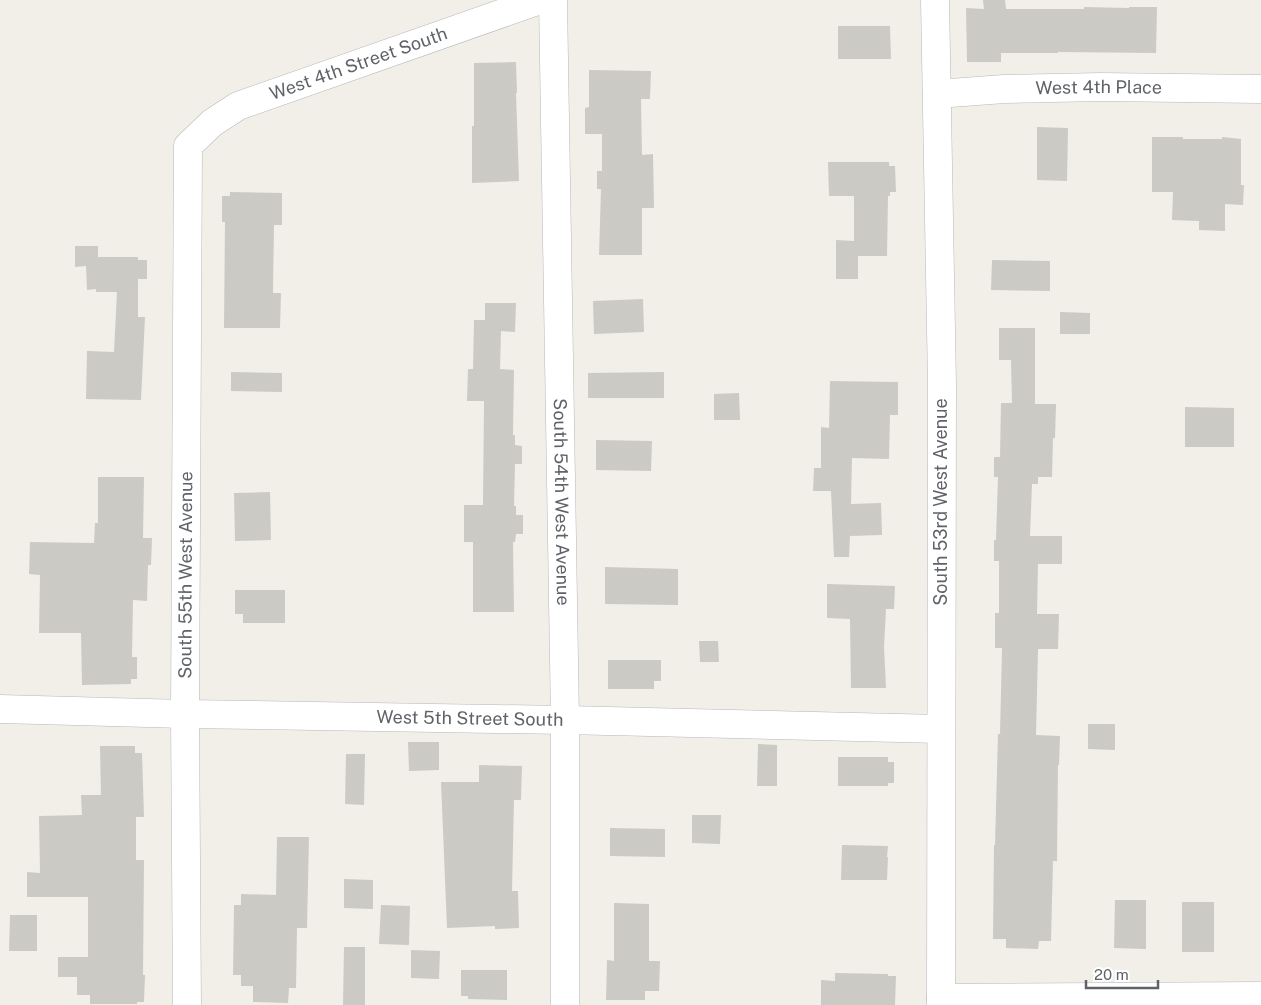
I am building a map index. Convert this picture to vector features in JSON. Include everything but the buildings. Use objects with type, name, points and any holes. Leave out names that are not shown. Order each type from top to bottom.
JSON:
[{"type":"street","name":"West 4th Street South","points":[[188,146],[212,123],[238,106],[540,0]]},
{"type":"street","name":"South 54th West Avenue","points":[[553,0],[565,720],[565,1005]]},
{"type":"street","name":"South 53rd West Avenue","points":[[935,0],[942,384],[941,1001]]},
{"type":"street","name":"West 4th Place","points":[[937,94],[1004,89],[1102,87],[1261,89]]},
{"type":"street","name":"South 55th West Avenue","points":[[187,1005],[185,714],[188,146]]},
{"type":"street","name":"West 5th Street South","points":[[0,709],[941,729]]},
{"type":"street","points":[[941,1001],[1261,996]]}]
